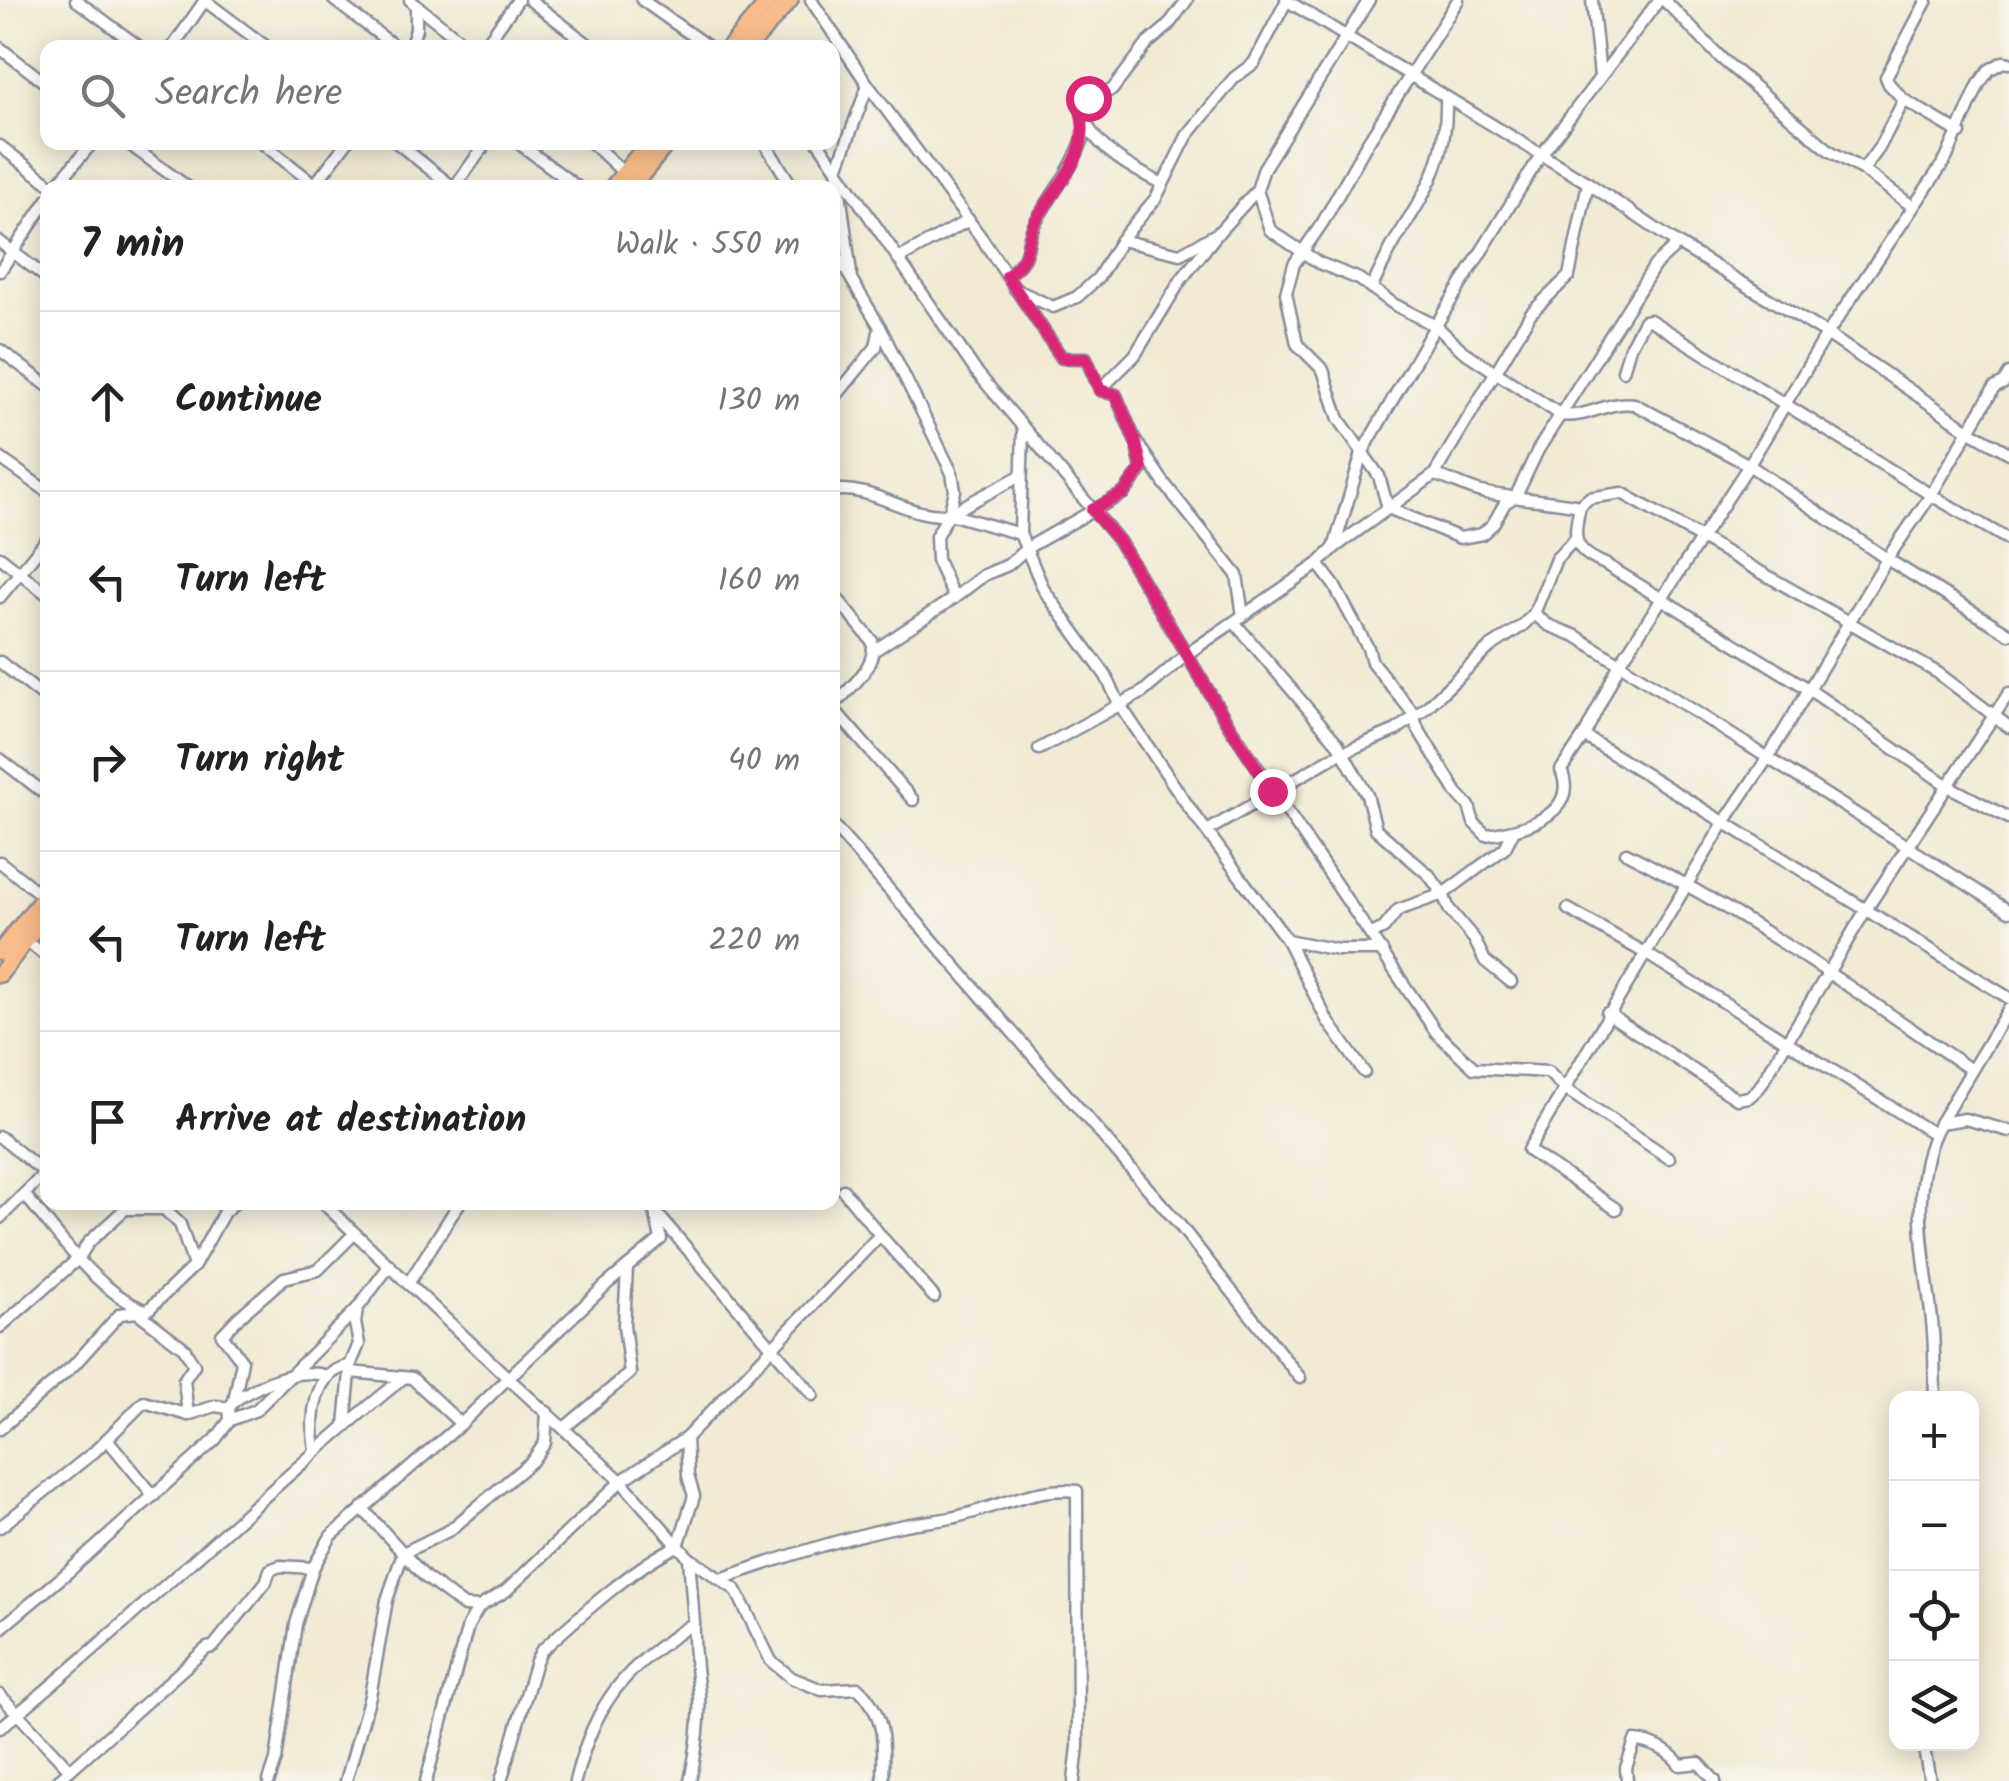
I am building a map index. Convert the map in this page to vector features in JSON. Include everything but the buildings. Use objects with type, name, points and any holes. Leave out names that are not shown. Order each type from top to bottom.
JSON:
[{"type":"highway","points":[[736,40],[770,0]]},
{"type":"highway","points":[[755,40],[790,0]]},
{"type":"highway","points":[[627,180],[644,150]]},
{"type":"highway","points":[[627,180],[659,150]]},
{"type":"highway","points":[[0,952],[40,907]]},
{"type":"highway","points":[[0,974],[26,940],[40,912]]},
{"type":"street","points":[[76,0],[130,40]]},
{"type":"street","points":[[178,40],[205,0],[258,40]]},
{"type":"street","points":[[334,0],[386,40]]},
{"type":"street","points":[[490,40],[518,0]]},
{"type":"street","points":[[530,0],[582,40]]},
{"type":"street","points":[[642,0],[699,40]]},
{"type":"street","points":[[812,0],[838,40]]},
{"type":"street","points":[[1163,184],[1115,156],[1086,129],[1080,109],[1088,98],[1112,90],[1187,0]]},
{"type":"street","points":[[1014,288],[1053,306],[1078,297],[1098,278],[1120,240],[1156,198],[1187,136],[1234,78],[1254,63],[1287,0],[1588,183],[2009,453]]},
{"type":"street","points":[[1100,390],[1135,355],[1181,280],[1257,190],[1264,168],[1369,0]]},
{"type":"street","points":[[1388,508],[1379,476],[1340,419],[1323,370],[1297,344],[1286,293],[1294,264],[1458,0]]},
{"type":"street","points":[[1592,0],[1600,76]]},
{"type":"street","points":[[1334,548],[1362,453],[1436,326],[1540,155],[1662,0],[1722,59],[1830,151],[1912,206]]},
{"type":"street","points":[[1927,0],[1886,77],[1904,100],[1960,133]]},
{"type":"street","points":[[413,3],[416,29],[413,40]]},
{"type":"street","points":[[413,3],[460,40]]},
{"type":"street","points":[[840,42],[1062,358],[1086,358],[1100,390],[1116,395],[1142,468],[1124,493],[1027,548],[1008,565],[984,574],[874,650]]},
{"type":"street","points":[[0,48],[40,79]]},
{"type":"street","points":[[1318,564],[1334,585],[1372,662],[1400,694],[1457,793],[1469,806],[1474,823],[1486,835],[1513,832],[1542,821],[1555,811],[1562,798],[1561,770],[1584,736],[1620,663],[1749,465],[1827,334],[1946,159],[1980,84],[1990,70],[2003,62],[2009,63]]},
{"type":"street","points":[[838,180],[837,169],[868,85]]},
{"type":"street","points":[[1372,288],[1395,240],[1418,210],[1434,174],[1447,133],[1446,98]]},
{"type":"street","points":[[1863,170],[1880,148],[1904,100]]},
{"type":"street","points":[[1007,276],[1028,253],[1034,224],[1075,163],[1086,129]]},
{"type":"street","points":[[0,146],[45,180]]},
{"type":"street","points":[[60,180],[87,150]]},
{"type":"street","points":[[137,150],[177,180]]},
{"type":"street","points":[[271,150],[307,180]]},
{"type":"street","points":[[321,180],[341,150]]},
{"type":"street","points":[[406,150],[444,180]]},
{"type":"street","points":[[460,180],[481,150]]},
{"type":"street","points":[[528,150],[569,180]]},
{"type":"street","points":[[599,150],[627,180]]},
{"type":"street","points":[[769,150],[788,180]]},
{"type":"street","points":[[824,150],[975,370],[1119,541],[1272,791],[1436,1032],[1474,1068],[1548,1072],[1564,1089],[1669,1158]]},
{"type":"street","points":[[1038,749],[1143,692],[1187,654],[1318,564],[1334,548],[1434,476],[1530,313],[1569,276],[1588,183]]},
{"type":"street","points":[[1257,190],[1270,230],[1436,326],[1463,351],[1560,416],[1576,418],[1621,402],[1634,404],[1749,465],[1887,559],[2009,634]]},
{"type":"street","points":[[840,192],[851,274]]},
{"type":"street","points":[[0,271],[40,211]]},
{"type":"street","points":[[900,258],[968,220]]},
{"type":"street","points":[[1120,240],[1180,254],[1218,233]]},
{"type":"street","points":[[0,242],[40,273]]},
{"type":"street","points":[[1388,508],[1460,538],[1482,534],[1493,524],[1505,503],[1516,496],[1538,450],[1655,265],[1678,244]]},
{"type":"street","points":[[840,258],[880,327],[952,473],[954,491],[949,514],[936,536],[937,560],[954,598]]},
{"type":"street","points":[[1622,372],[1637,332],[1650,320],[1931,496],[2009,540]]},
{"type":"street","points":[[840,391],[876,346],[880,327]]},
{"type":"street","points":[[0,350],[40,380]]},
{"type":"street","points":[[1616,1208],[1528,1150],[1848,621],[1931,496],[1994,388],[2004,383],[2009,374]]},
{"type":"street","points":[[1023,429],[1020,534],[1044,590],[1106,676],[1120,705],[1207,831],[1287,940],[1328,1020],[1364,1072]]},
{"type":"street","points":[[1135,440],[1164,484],[1237,575],[1239,619],[1344,753],[1367,795],[1376,829],[1410,856],[1444,894],[1448,909],[1474,938],[1484,961],[1510,982]]},
{"type":"street","points":[[0,458],[40,486]]},
{"type":"street","points":[[840,489],[883,497],[937,516],[949,514],[1020,476]]},
{"type":"street","points":[[1434,476],[1450,478],[1483,493],[1580,506]]},
{"type":"street","points":[[2009,726],[1938,673],[1622,492],[1589,498],[1580,506],[1576,538],[1579,549],[1587,556],[1807,688],[1948,786],[2009,818]]},
{"type":"street","points":[[949,514],[1020,534]]},
{"type":"street","points":[[1207,831],[1272,791],[1396,730],[1414,716],[1490,647],[1534,614],[1556,559],[1576,538]]},
{"type":"street","points":[[0,596],[40,548]]},
{"type":"street","points":[[0,557],[40,588]]},
{"type":"street","points":[[840,602],[872,641],[874,650],[869,664],[840,698]]},
{"type":"street","points":[[1534,614],[1620,663],[2009,910]]},
{"type":"street","points":[[0,662],[40,694]]},
{"type":"street","points":[[1607,1014],[1738,1098],[1748,1097],[1759,1088],[1868,908],[2009,693]]},
{"type":"street","points":[[840,716],[913,800]]},
{"type":"street","points":[[1584,736],[2009,998]]},
{"type":"street","points":[[0,758],[40,790]]},
{"type":"street","points":[[1370,934],[1384,928],[1398,910],[1444,894],[1505,848],[1513,832]]},
{"type":"street","points":[[840,833],[1178,1224],[1300,1378]]},
{"type":"street","points":[[1626,853],[1688,884],[1829,972],[1971,1070]]},
{"type":"street","points":[[0,862],[40,895]]},
{"type":"street","points":[[1568,909],[1937,1128],[1964,1119],[2009,1131]]},
{"type":"street","points":[[26,940],[40,951]]},
{"type":"street","points":[[1287,940],[1338,950],[1382,950]]},
{"type":"street","points":[[1935,1391],[1932,1322],[1920,1220],[1926,1155],[1937,1128],[2009,1008]]},
{"type":"street","points":[[0,1137],[40,1167]]},
{"type":"street","points":[[0,1218],[40,1177]]},
{"type":"street","points":[[844,1190],[934,1298]]},
{"type":"street","points":[[24,1194],[78,1258],[119,1298],[142,1311],[184,1348],[194,1365],[184,1380],[188,1415]]},
{"type":"street","points":[[0,1327],[78,1258],[88,1243],[124,1210]]},
{"type":"street","points":[[168,1210],[180,1224],[194,1266]]},
{"type":"street","points":[[0,1429],[73,1366],[120,1314],[142,1311],[194,1266],[226,1210]]},
{"type":"street","points":[[330,1210],[621,1482],[689,1558],[736,1590],[770,1661],[792,1678],[822,1690],[858,1688],[872,1702],[883,1730],[883,1781]]},
{"type":"street","points":[[408,1284],[455,1210]]},
{"type":"street","points":[[269,1781],[276,1760],[296,1624],[313,1568],[330,1536],[461,1424],[661,1239],[652,1210]]},
{"type":"street","points":[[654,1210],[813,1395]]},
{"type":"street","points":[[231,1410],[242,1362],[222,1336],[284,1278],[318,1270],[354,1234]]},
{"type":"street","points":[[426,1781],[468,1626],[479,1607],[506,1590],[621,1482],[686,1438],[880,1235]]},
{"type":"street","points":[[0,1526],[107,1439],[144,1402],[188,1415],[215,1406],[256,1410],[357,1309],[390,1265]]},
{"type":"street","points":[[564,1428],[630,1373],[624,1325],[627,1268]]},
{"type":"street","points":[[345,1425],[351,1369],[359,1344],[357,1309]]},
{"type":"street","points":[[315,1450],[314,1406],[328,1376],[338,1367],[412,1378],[461,1424]]},
{"type":"street","points":[[0,1628],[214,1440],[231,1410],[250,1391],[294,1374],[314,1372],[328,1376]]},
{"type":"street","points":[[0,1728],[184,1571],[315,1450],[402,1379]]},
{"type":"street","points":[[346,1781],[370,1696],[386,1600],[403,1553],[450,1530],[532,1461],[545,1443],[547,1412]]},
{"type":"street","points":[[678,1546],[694,1496],[688,1476],[686,1438]]},
{"type":"street","points":[[107,1439],[154,1496]]},
{"type":"street","points":[[721,1579],[904,1525],[954,1518],[984,1506],[1058,1489],[1077,1491],[1078,1747],[1074,1781]]},
{"type":"street","points":[[362,1508],[425,1577],[464,1606],[479,1607]]},
{"type":"street","points":[[501,1781],[542,1651],[663,1552],[678,1546]]},
{"type":"street","points":[[689,1558],[698,1694],[690,1781]]},
{"type":"street","points":[[57,1781],[190,1662],[212,1647],[266,1582],[270,1570],[280,1566],[313,1568]]},
{"type":"street","points":[[575,1781],[591,1726],[624,1677],[652,1649],[694,1623]]},
{"type":"street","points":[[0,1695],[70,1770]]},
{"type":"street","points":[[1627,1781],[1626,1768],[1634,1741],[1649,1742],[1680,1766],[1699,1763],[1716,1781]]},
{"type":"street","points":[[1925,1751],[1930,1781]]},
{"type":"route","points":[[1088,98],[1080,109],[1086,129],[1075,163],[1034,224],[1022,264],[1007,276],[1062,358],[1086,358],[1100,390],[1116,395],[1142,468],[1124,493],[1092,510],[1119,541],[1272,791]]}]
